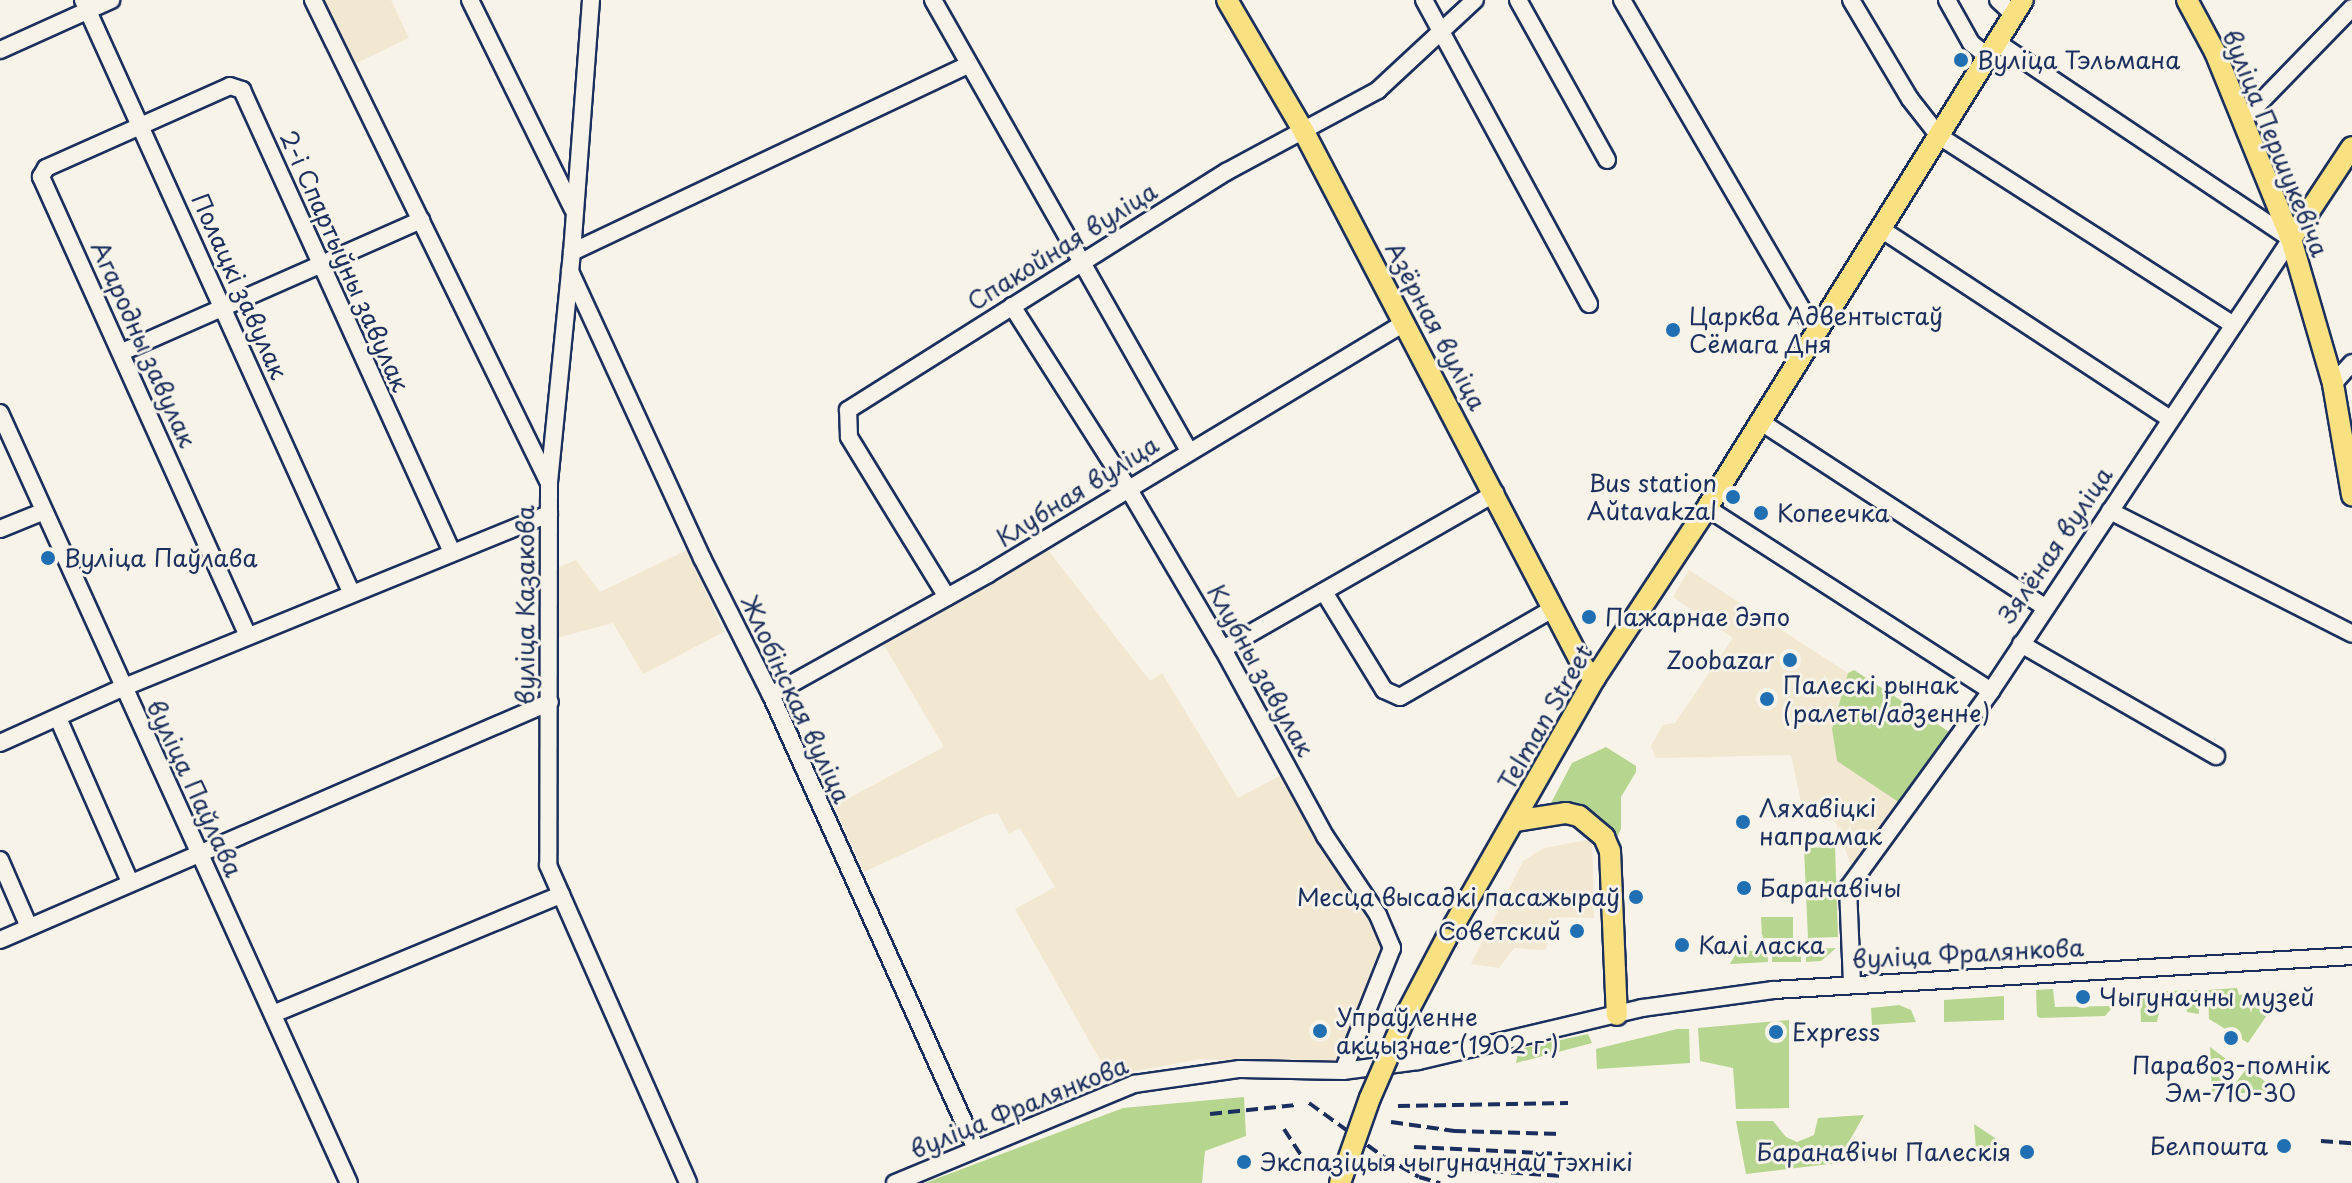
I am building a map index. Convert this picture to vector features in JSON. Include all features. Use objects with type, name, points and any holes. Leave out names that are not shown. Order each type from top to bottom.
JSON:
[{"type":"main road","name":"Азёрная вуліца","points":[[1227,0],[1304,132],[1584,668],[1595,678]]},
{"type":"main road","name":"вуліца Першукевіча","points":[[2187,0],[2215,52],[2291,239],[2346,420],[2352,495]]},
{"type":"main road","points":[[1939,136],[2019,7]]},
{"type":"main road","name":"Telman Street","points":[[1340,1183],[1370,1098],[1407,1013],[1595,678],[1707,508],[1939,136]]},
{"type":"main road","name":"Зялёная вуліца","points":[[2291,239],[2352,147]]},
{"type":"main road","points":[[1514,824],[1566,813],[1579,816],[1604,837],[1610,851],[1617,1015]]},
{"type":"street","points":[[0,50],[85,6],[111,0]]},
{"type":"street","points":[[313,0],[549,482]]},
{"type":"street","points":[[470,0],[574,211]]},
{"type":"street","name":"вуліца Казакова","points":[[591,0],[572,252],[549,482],[548,865],[688,1183]]},
{"type":"street","points":[[933,0],[1189,451]]},
{"type":"street","points":[[1424,0],[1589,304]]},
{"type":"street","name":"Спакойная вуліца","points":[[947,597],[849,437],[848,410],[1226,172],[1378,90],[1475,0]]},
{"type":"street","points":[[1518,0],[1607,160]]},
{"type":"street","points":[[1622,0],[1808,319],[1820,326]]},
{"type":"street","points":[[1851,0],[1910,99],[1939,136],[2233,325]]},
{"type":"street","points":[[1947,0],[1971,43],[1993,49],[2291,239]]},
{"type":"street","points":[[1998,0],[2019,7]]},
{"type":"street","name":"Полацкі завулак","points":[[85,6],[224,306],[351,592]]},
{"type":"street","points":[[2243,120],[2352,8]]},
{"type":"street","points":[[572,252],[968,65]]},
{"type":"street","name":"2-і Спартыўны завулак","points":[[140,125],[237,86],[452,552]]},
{"type":"street","name":"Агародны завулак","points":[[140,125],[46,168],[41,177],[248,636]]},
{"type":"street","points":[[122,352],[421,220]]},
{"type":"street","points":[[1881,229],[2170,419]]},
{"type":"street","name":"Зялёная вуліца","points":[[1852,983],[1848,888],[1991,691],[2291,239]]},
{"type":"street","name":"Жлобінская вуліца","points":[[570,271],[702,558],[771,695],[976,1148]]},
{"type":"street","name":"Клубны завулак","points":[[1012,306],[1128,488],[1223,649],[1325,836],[1378,915],[1392,948],[1343,1071]]},
{"type":"street","name":"Клубная вуліца","points":[[771,695],[947,597],[1405,322]]},
{"type":"street","points":[[2333,384],[2352,363]]},
{"type":"street","name":"вуліца Паўлава","points":[[0,413],[42,512],[349,1183]]},
{"type":"street","points":[[1761,422],[2046,608]]},
{"type":"street","points":[[1223,649],[1495,493]]},
{"type":"street","points":[[1707,508],[1991,691]]},
{"type":"street","points":[[2110,511],[2352,634]]},
{"type":"street","points":[[0,529],[42,512]]},
{"type":"street","points":[[0,743],[351,592],[549,514]]},
{"type":"street","points":[[1324,592],[1384,690],[1400,697],[1554,608]]},
{"type":"street","points":[[2021,644],[2216,756]]},
{"type":"street","points":[[0,940],[199,851],[550,702]]},
{"type":"street","points":[[58,718],[130,882]]},
{"type":"street","points":[[0,860],[29,927]]},
{"type":"street","points":[[273,1014],[561,895]]},
{"type":"street","name":"вуліца Фралянкова","points":[[895,1183],[1134,1084],[1240,1069],[1343,1071],[1418,1061],[1673,1002],[1852,983],[2352,956]]},
{"type":"shaded area","points":[[321,0],[391,0],[409,38],[352,65]]},
{"type":"shaded area","points":[[687,550],[724,632],[643,674],[613,623],[556,638],[554,569],[576,560],[600,592]]},
{"type":"shaded area","points":[[1048,550],[1150,681],[1162,673],[1238,798],[1285,773],[1384,938],[1385,953],[1342,1064],[1200,1059],[1109,1076],[1015,909],[1055,887],[1020,828],[1009,834],[998,813],[987,815],[864,872],[834,806],[944,747],[881,640]]},
{"type":"shaded area","name":"Палескі рынак (ралеты/адзенне)","points":[[1689,570],[1848,673],[1832,729],[1837,761],[1900,803],[1853,871],[1836,823],[1820,810],[1803,811],[1791,755],[1656,758],[1651,746],[1663,725],[1675,723],[1733,638],[1673,597]]},
{"type":"shaded area","points":[[1592,839],[1594,918],[1561,917],[1561,925],[1550,924],[1546,950],[1514,948],[1499,968],[1471,964],[1523,861],[1544,848]]},
{"type":"green space","points":[[1854,670],[1951,733],[1900,803],[1837,761],[1832,729],[1848,673]]},
{"type":"green space","points":[[1606,747],[1636,766],[1636,772],[1621,797],[1621,829],[1616,840],[1608,830],[1551,803],[1572,763]]},
{"type":"green space","points":[[1835,847],[1838,937],[1808,938],[1804,848]]},
{"type":"green space","points":[[1761,917],[1793,917],[1793,938],[1762,938]]},
{"type":"green space","points":[[1836,948],[1821,961],[1806,962],[1806,949]]},
{"type":"green space","points":[[1801,949],[1801,962],[1772,962],[1772,950]]},
{"type":"green space","points":[[1767,950],[1768,962],[1730,964],[1737,952]]},
{"type":"green space","points":[[2237,988],[2239,995],[2284,990],[2248,1043],[2209,1019],[2208,990]]},
{"type":"green space","points":[[2053,989],[2055,1007],[2110,1006],[2111,1009],[2105,1016],[2040,1018],[2037,1016],[2036,990]]},
{"type":"green space","points":[[2198,990],[2199,1014],[2187,1012],[2185,1001],[2170,1002],[2169,1006],[2160,1007],[2157,1022],[2141,1022],[2140,992]]},
{"type":"green space","points":[[2004,996],[2004,1020],[1944,1022],[1944,1000]]},
{"type":"green space","points":[[1899,1005],[1911,1010],[1916,1022],[1872,1025],[1871,1008]]},
{"type":"green space","points":[[1789,1020],[1789,1108],[1736,1109],[1733,1068],[1700,1061],[1698,1028]]},
{"type":"green space","points":[[1677,1029],[1689,1029],[1690,1063],[1597,1069],[1596,1049]]},
{"type":"green space","points":[[1588,1034],[1592,1043],[1516,1063],[1519,1049]]},
{"type":"green space","points":[[2210,1047],[2234,1065],[2212,1094]]},
{"type":"green space","points":[[2247,1068],[2278,1091],[2227,1094]]},
{"type":"green space","points":[[1244,1097],[1246,1136],[1205,1151],[1202,1183],[925,1183],[1123,1108]]},
{"type":"green space","points":[[1864,1115],[1837,1163],[1746,1174],[1736,1121],[1773,1121],[1786,1137],[1797,1142],[1814,1135],[1818,1118]]},
{"type":"green space","points":[[1974,1124],[1995,1138],[1996,1148],[1976,1149]]},
{"type":"railway","points":[[1309,1103],[1384,1157],[1419,1177],[1440,1183]]},
{"type":"railway","points":[[1398,1106],[1568,1103]]},
{"type":"railway","points":[[1210,1114],[1296,1105]]},
{"type":"railway","points":[[1391,1122],[1454,1131],[1561,1134]]},
{"type":"railway","points":[[1284,1129],[1310,1169]]},
{"type":"railway","points":[[2321,1141],[2352,1143]]},
{"type":"railway","points":[[1414,1147],[1562,1154]]},
{"type":"railway","points":[[1457,1169],[1563,1176]]},
{"type":"place","name":"Вуліца Тэльмана","points":[[1961,60]]},
{"type":"place","name":"Царква Адвентыстаў Сёмага Дня","points":[[1673,330]]},
{"type":"place","name":"Bus station Aŭtavakzal","points":[[1733,497]]},
{"type":"place","name":"Копеечка","points":[[1761,513]]},
{"type":"place","name":"Вуліца Паўлава","points":[[48,558]]},
{"type":"place","name":"Пажарнае дэпо","points":[[1589,617]]},
{"type":"place","name":"Zoobazar","points":[[1790,660]]},
{"type":"place","name":"Палескі рынак (ралеты/адзенне)","points":[[1767,699]]},
{"type":"place","name":"Ляхавіцкі напрамак","points":[[1743,822]]},
{"type":"place","name":"Баранавічы","points":[[1744,888]]},
{"type":"place","name":"Месца высадкі пасажыраў","points":[[1636,897]]},
{"type":"place","name":"Советский","points":[[1577,931]]},
{"type":"place","name":"Калі ласка","points":[[1682,945]]},
{"type":"place","name":"Чыгуначны музей","points":[[2083,997]]},
{"type":"place","name":"Упраўленне акцызнае (1902 г.)","points":[[1320,1031]]},
{"type":"place","name":"Express","points":[[1776,1032]]},
{"type":"place","name":"Паравоз-помнік Эм-710-30","points":[[2231,1038]]},
{"type":"place","name":"Белпошта","points":[[2284,1146]]},
{"type":"place","name":"Баранавічы Палескія","points":[[2027,1152]]},
{"type":"place","name":"Экспазіцыя чыгуначнай тэхнікі","points":[[1244,1162]]}]
